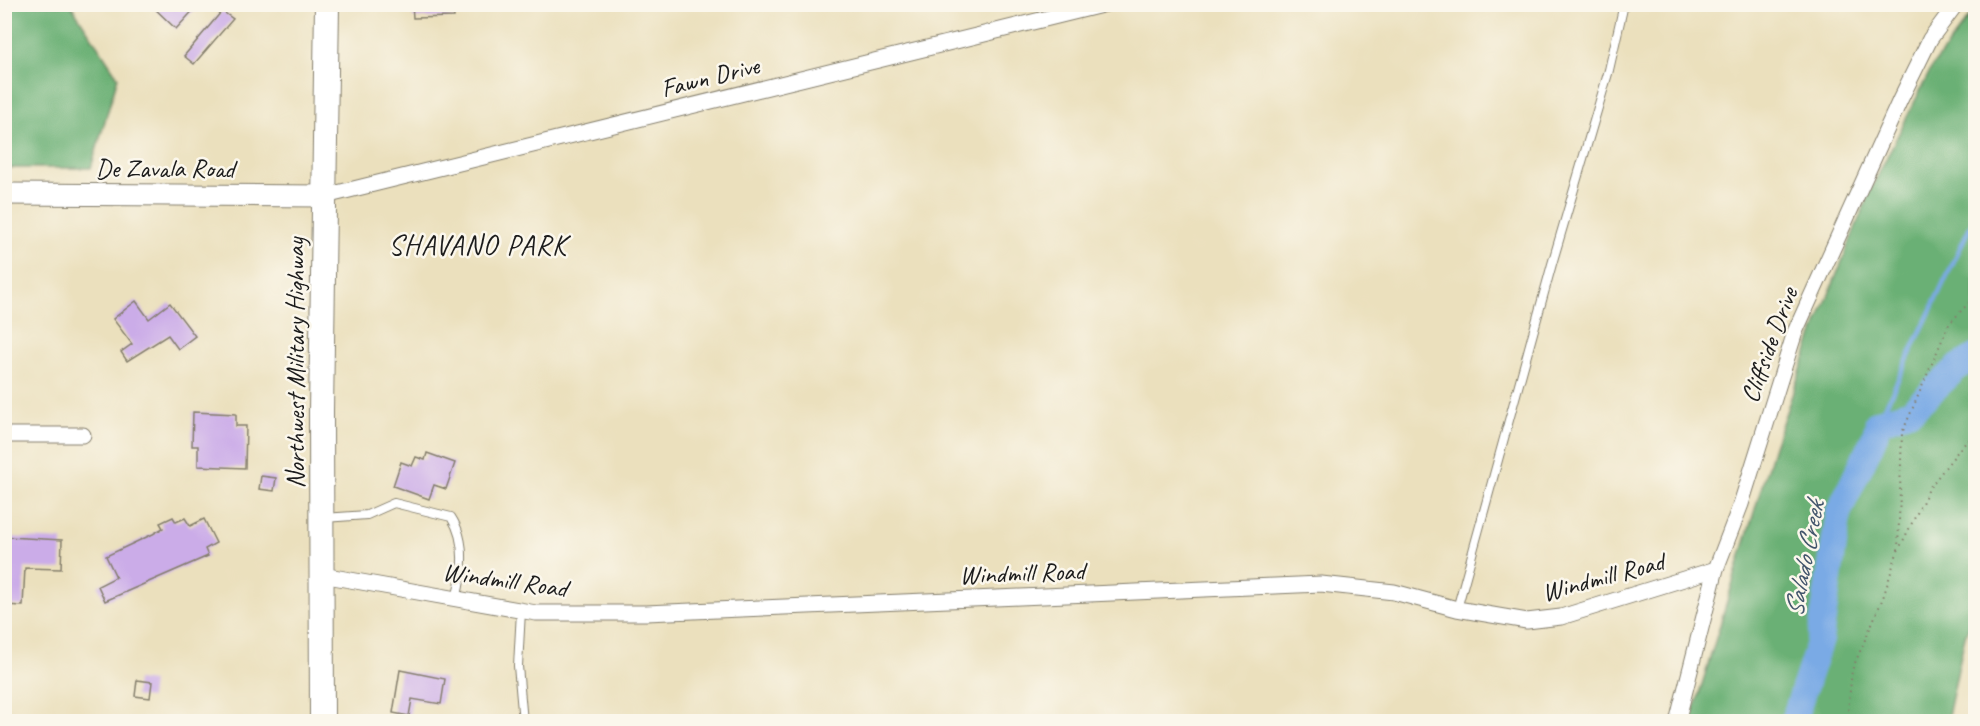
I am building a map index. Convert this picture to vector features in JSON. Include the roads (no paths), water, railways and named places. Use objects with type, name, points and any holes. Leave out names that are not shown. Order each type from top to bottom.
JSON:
[{"type":"main road","name":"Northwest Military Highway","points":[[322,722],[327,4]]},
{"type":"main road","name":"De Zavala Road","points":[[4,194],[325,196]]},
{"type":"street","name":"Fawn Drive","points":[[325,196],[1106,4]]},
{"type":"street","name":"Cliffside Drive","points":[[1677,722],[1716,570],[1741,504],[1795,332],[1930,39],[1956,4]]},
{"type":"street","points":[[4,435],[83,435]]},
{"type":"street","name":"Windmill Road","points":[[322,575],[536,613],[646,614],[1321,584],[1394,592],[1458,609],[1527,621],[1561,617],[1716,570]]},
{"type":"lane","points":[[1458,609],[1552,264],[1609,70],[1624,4]]},
{"type":"lane","points":[[322,519],[367,515],[394,503],[452,517],[458,527],[464,571],[456,599]]},
{"type":"lane","points":[[521,611],[518,666],[523,722]]},
{"type":"waterway","points":[[1878,422],[1976,214]]},
{"type":"waterway","name":"Salado Creek","points":[[1793,722],[1820,640],[1839,511],[1875,436],[1878,422],[1911,411],[1958,367],[1976,356]]},
{"type":"district","name":"SHAVANO PARK","points":[[478,244]]}]
